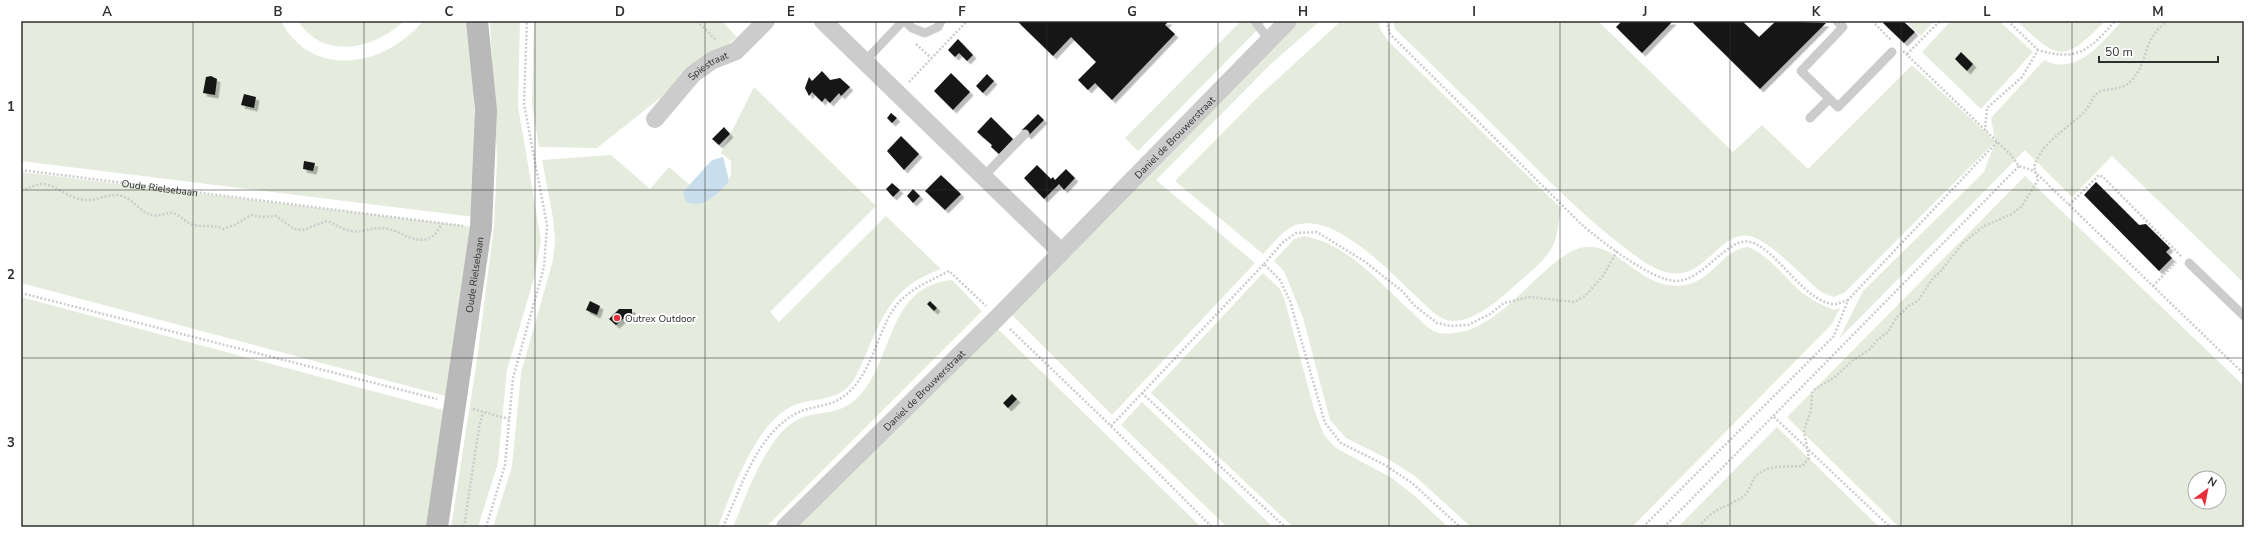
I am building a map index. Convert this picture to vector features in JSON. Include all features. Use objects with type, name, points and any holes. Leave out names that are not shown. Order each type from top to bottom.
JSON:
[{"type":"street","name":"Oude Rielsebaan","points":[[436,527],[456,404],[481,227],[486,110],[477,21]]},
{"type":"street","name":"Spiestraat","points":[[656,119],[693,74],[713,60],[736,51],[766,21]]},
{"type":"street","points":[[823,21],[1061,252]]},
{"type":"street","name":"Daniel de Brouwerstraat","points":[[785,527],[998,317],[1288,21]]},
{"type":"lane","points":[[865,61],[899,22],[925,33],[938,27],[940,21]]},
{"type":"lane","points":[[1255,21],[1269,40]]},
{"type":"lane","points":[[1838,21],[1844,27],[1801,71],[1838,108],[1892,52]]},
{"type":"lane","points":[[1810,118],[1829,99]]},
{"type":"lane","points":[[983,177],[1025,134]]},
{"type":"lane","points":[[2189,263],[2244,316]]},
{"type":"path","points":[[486,527],[505,465],[513,378],[544,267],[547,225],[524,104],[527,21]]},
{"type":"path","points":[[697,21],[730,54]]},
{"type":"path","points":[[898,94],[967,21]]},
{"type":"path","points":[[1387,21],[1390,34],[1581,224],[1617,251],[1647,270],[1664,278],[1676,281],[1688,279],[1734,245],[1741,242],[1748,242],[1756,244],[1803,287],[1821,299],[1836,304],[1848,300]]},
{"type":"path","points":[[1872,21],[1985,131],[2011,154],[2019,166],[2034,171],[2244,374]]},
{"type":"path","points":[[1907,54],[1940,21]]},
{"type":"path","points":[[2008,21],[2038,50],[2057,56],[2081,52],[2098,41],[2115,21]]},
{"type":"path","points":[[1699,527],[1710,514],[1744,496],[1755,477],[1764,470],[1772,467],[1802,466],[1809,458],[1804,430],[1811,410],[1812,393],[1815,389],[1834,378],[1852,361],[1870,349],[1876,341],[1888,332],[1897,317],[1910,305],[1918,301],[1933,278],[1940,272],[1964,243],[1984,226],[2012,214],[2022,206],[2038,180],[2034,171],[2037,159],[2043,149],[2086,110],[2092,98],[2101,91],[2114,90],[2129,83],[2144,59],[2153,34],[2168,21]]},
{"type":"path","points":[[1985,131],[1987,108],[2022,77],[2038,50]]},
{"type":"path","points":[[1643,527],[1834,336],[1848,300],[1997,142]]},
{"type":"path","points":[[1664,527],[1774,417],[2019,166]]},
{"type":"path","name":"Oude Rielsebaan","points":[[21,170],[442,224],[435,235],[427,239],[411,238],[387,228],[367,228],[362,231],[344,230],[327,221],[303,230],[294,229],[276,216],[272,215],[262,217],[250,215],[235,225],[223,229],[214,225],[206,227],[190,223],[173,213],[150,215],[142,212],[130,200],[118,195],[92,201],[78,200],[66,196],[52,186],[41,184],[21,190]]},
{"type":"path","points":[[2069,205],[2099,176],[2102,177],[2189,263]]},
{"type":"path","points":[[1111,426],[1282,243],[1296,233],[1318,232],[1364,260],[1402,291],[1415,306],[1437,322],[1451,326],[1468,326],[1490,314],[1504,303],[1524,298],[1530,297],[1574,302],[1585,296],[1603,276],[1617,251]]},
{"type":"path","points":[[2153,286],[2182,256]]},
{"type":"path","points":[[1264,264],[1280,280],[1290,301],[1324,423],[1341,443],[1385,465],[1412,483],[1460,527]]},
{"type":"path","points":[[723,527],[756,455],[766,440],[781,424],[796,413],[829,405],[848,393],[868,367],[887,321],[900,302],[919,286],[949,271],[1111,426],[1212,527]]},
{"type":"path","points":[[21,293],[456,404]]},
{"type":"path","points":[[1142,393],[1284,527]]},
{"type":"path","points":[[464,527],[478,428],[483,412],[509,419]]},
{"type":"path","points":[[1774,417],[1808,452],[1890,527]]},
{"type":"green space","points":[[21,21],[281,21],[295,40],[311,53],[330,59],[350,60],[370,57],[390,48],[408,36],[423,21],[468,21],[475,118],[474,217],[21,161]]},
{"type":"green space","points":[[298,21],[404,21],[392,31],[364,44],[335,46],[321,42],[309,34]]},
{"type":"green space","points":[[490,21],[520,21],[518,106],[541,240],[534,278],[507,370],[498,463],[478,527],[451,527],[477,360],[494,226],[497,159]]},
{"type":"green space","points":[[534,21],[722,21],[737,37],[597,148],[539,147],[532,105]]},
{"type":"green space","points":[[1241,21],[1266,21],[1138,151],[1125,138]]},
{"type":"green space","points":[[1296,21],[1320,21],[1272,63],[1156,180],[1255,263],[1112,415],[1010,313]]},
{"type":"green space","points":[[1341,21],[1379,21],[1380,29],[1388,41],[1561,208],[1556,238],[1549,253],[1537,266],[1506,293],[1485,310],[1477,314],[1468,318],[1452,321],[1442,318],[1363,248],[1347,237],[1331,229],[1315,224],[1300,224],[1289,228],[1263,254],[1175,181],[1259,96]]},
{"type":"green space","points":[[1393,21],[1598,21],[1733,152],[1762,125],[1808,169],[1912,65],[1995,141],[1991,118],[2044,60],[2056,64],[2067,64],[2078,61],[2097,47],[2122,21],[2244,21],[2244,283],[2112,156],[2072,197],[2025,150],[1839,339],[1863,291],[1984,172],[1995,142],[1844,293],[1834,297],[1823,293],[1777,252],[1758,239],[1750,236],[1739,236],[1729,241],[1701,264],[1691,270],[1679,273],[1666,272],[1649,265],[1597,225],[1547,179],[1395,29]]},
{"type":"green space","points":[[1905,21],[1934,21],[1921,36]]},
{"type":"green space","points":[[1951,21],[1999,21],[2033,52],[1981,109],[1922,52]]},
{"type":"green space","points":[[2017,21],[2105,21],[2080,44],[2070,50],[2061,52],[2052,50],[2043,44]]},
{"type":"green space","points":[[754,87],[876,206],[770,312],[779,322],[886,216],[941,269],[912,284],[901,292],[893,302],[885,313],[859,371],[849,386],[835,395],[790,407],[777,416],[766,429],[746,461],[718,527],[493,527],[512,466],[521,373],[553,260],[555,240],[553,218],[542,160],[611,155],[650,189],[669,167],[690,185],[683,192],[728,183],[731,174],[731,161],[721,153]]},
{"type":"green space","points":[[21,172],[473,227],[449,397],[21,283]]},
{"type":"green space","points":[[2025,176],[2244,386],[2244,527],[1899,527],[1787,417]]},
{"type":"green space","points":[[1304,236],[1320,240],[1350,256],[1376,278],[1425,325],[1439,333],[1459,333],[1477,327],[1511,303],[1557,261],[1572,251],[1585,247],[1597,247],[1608,251],[1651,280],[1663,284],[1679,286],[1692,283],[1703,278],[1729,255],[1748,247],[1763,255],[1805,295],[1834,310],[1840,308],[1832,324],[1632,527],[1471,527],[1415,476],[1388,459],[1346,438],[1330,420],[1303,318],[1284,271],[1274,261],[1294,239]]},
{"type":"green space","points":[[1263,273],[1280,289],[1285,301],[1314,409],[1324,435],[1336,448],[1392,478],[1417,498],[1448,527],[1293,527],[1151,393]]},
{"type":"green space","points":[[952,280],[982,311],[766,527],[733,527],[759,467],[777,437],[788,426],[799,419],[837,410],[852,402],[860,395],[871,380],[880,363],[894,326],[903,310],[915,295],[931,285]]},
{"type":"green space","points":[[21,297],[447,411],[430,527],[21,527]]},
{"type":"green space","points":[[995,326],[1003,334],[1201,527],[795,527]]},
{"type":"green space","points":[[1142,402],[1273,527],[1227,527],[1121,425]]},
{"type":"green space","points":[[1777,427],[1879,527],[1678,527]]},
{"type":"water","points":[[723,157],[729,180],[728,183],[709,200],[699,204],[686,202],[683,192],[712,160]]},
{"type":"building","points":[[1017,21],[1169,21],[1165,25],[1175,34],[1112,100],[1095,83],[1088,90],[1078,80],[1096,62],[1071,37],[1053,56]]},
{"type":"building","points":[[1622,21],[1673,21],[1642,53],[1616,27]]},
{"type":"building","points":[[1695,21],[1742,21],[1759,37],[1776,21],[1826,23],[1760,89],[1693,23]]},
{"type":"building","points":[[1885,21],[1903,21],[1915,32],[1904,43],[1883,23]]},
{"type":"building","points":[[958,39],[973,55],[967,61],[959,53],[955,57],[948,50]]},
{"type":"building","points":[[1961,52],[1973,64],[1967,71],[1955,59]]},
{"type":"building","points":[[822,71],[830,80],[840,78],[850,87],[841,96],[839,93],[830,103],[825,98],[822,102],[812,92],[809,96],[805,88],[809,77],[812,81]]},
{"type":"building","points":[[951,73],[970,92],[953,110],[934,91]]},
{"type":"building","points":[[987,74],[994,81],[983,93],[976,86]]},
{"type":"building","points":[[211,76],[217,79],[215,95],[203,93],[206,77]]},
{"type":"building","points":[[244,94],[256,97],[254,108],[241,105]]},
{"type":"building","points":[[891,113],[897,118],[892,123],[887,118]]},
{"type":"building","points":[[1038,114],[1044,120],[1028,136],[1022,130]]},
{"type":"building","points":[[991,117],[1013,139],[999,154],[991,147],[992,145],[977,132]]},
{"type":"building","points":[[724,127],[730,134],[719,145],[712,139]]},
{"type":"building","points":[[901,136],[919,154],[904,170],[887,151]]},
{"type":"building","points":[[304,161],[315,163],[313,171],[303,169]]},
{"type":"building","points":[[1037,165],[1051,179],[1053,177],[1055,180],[1066,169],[1075,178],[1064,190],[1059,184],[1044,199],[1024,178]]},
{"type":"building","points":[[941,175],[961,194],[945,210],[925,191]]},
{"type":"building","points":[[2096,182],[2139,225],[2146,224],[2170,248],[2166,252],[2172,258],[2159,271],[2084,195]]},
{"type":"building","points":[[892,183],[900,190],[893,197],[886,189]]},
{"type":"building","points":[[913,189],[920,196],[913,203],[907,196]]},
{"type":"building","points":[[590,301],[600,306],[597,315],[586,310]]},
{"type":"building","points":[[930,301],[937,308],[934,311],[927,304]]},
{"type":"building","points":[[619,309],[632,309],[632,319],[623,319],[616,325],[609,319]]},
{"type":"building","points":[[1012,394],[1017,399],[1008,408],[1003,403]]},
{"type":"place","name":"Outrex Outdoor","points":[[617,318]]}]
